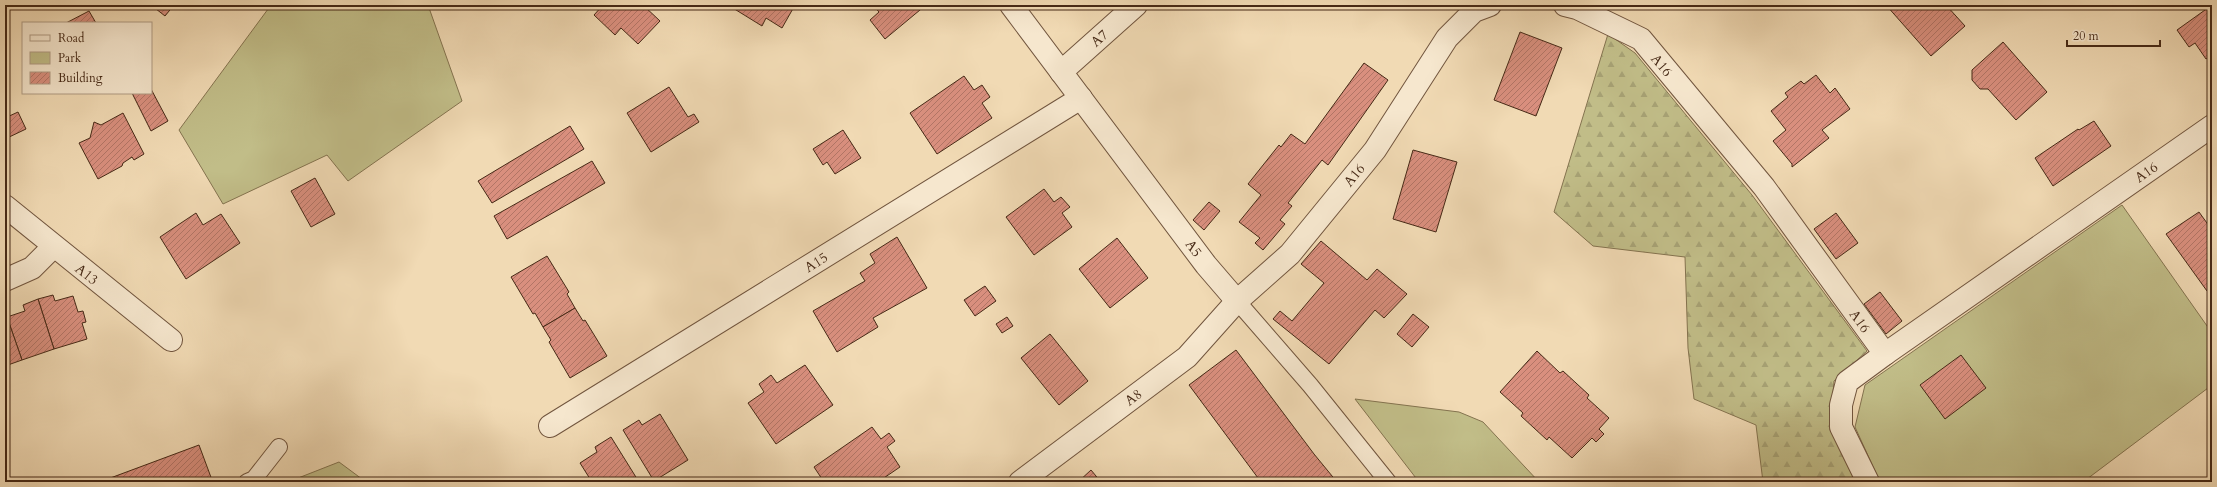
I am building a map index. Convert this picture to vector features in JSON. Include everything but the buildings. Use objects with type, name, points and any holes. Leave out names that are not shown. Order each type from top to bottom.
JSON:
[{"type":"street","name":"A5","points":[[1011,5],[1206,265],[1237,301]]},
{"type":"street","name":"A7","points":[[1061,72],[1136,5]]},
{"type":"street","name":"A16","points":[[1237,301],[1290,254],[1375,150],[1447,38],[1474,11],[1490,5]]},
{"type":"street","name":"A16","points":[[1565,5],[1577,8],[1641,39],[1764,187],[1884,354],[2212,126]]},
{"type":"street","name":"A15","points":[[550,426],[1081,98]]},
{"type":"street","name":"A13","points":[[5,206],[53,247],[171,340]]},
{"type":"street","points":[[5,280],[32,268],[53,247]]},
{"type":"street","name":"A8","points":[[1020,482],[1188,357],[1237,301]]},
{"type":"street","points":[[1868,482],[1840,427],[1841,405],[1847,382],[1884,354]]},
{"type":"lane","name":"A5","points":[[1237,301],[1310,385],[1388,482]]},
{"type":"lane","points":[[247,482],[254,479],[278,447]]},
{"type":"green space","points":[[271,5],[428,5],[462,101],[348,181],[327,155],[223,204],[179,130]]},
{"type":"green space","points":[[1608,34],[1635,53],[1752,195],[1867,351],[1834,381],[1830,429],[1858,482],[1763,482],[1756,425],[1694,399],[1688,348],[1685,257],[1593,246],[1554,212]]},
{"type":"green space","points":[[2122,205],[2212,333],[2212,385],[2083,482],[1880,482],[1855,427],[1865,385]]},
{"type":"green space","points":[[1355,399],[1459,412],[1483,422],[1539,482],[1419,482]]},
{"type":"green space","points":[[339,462],[366,482],[288,482]]}]
